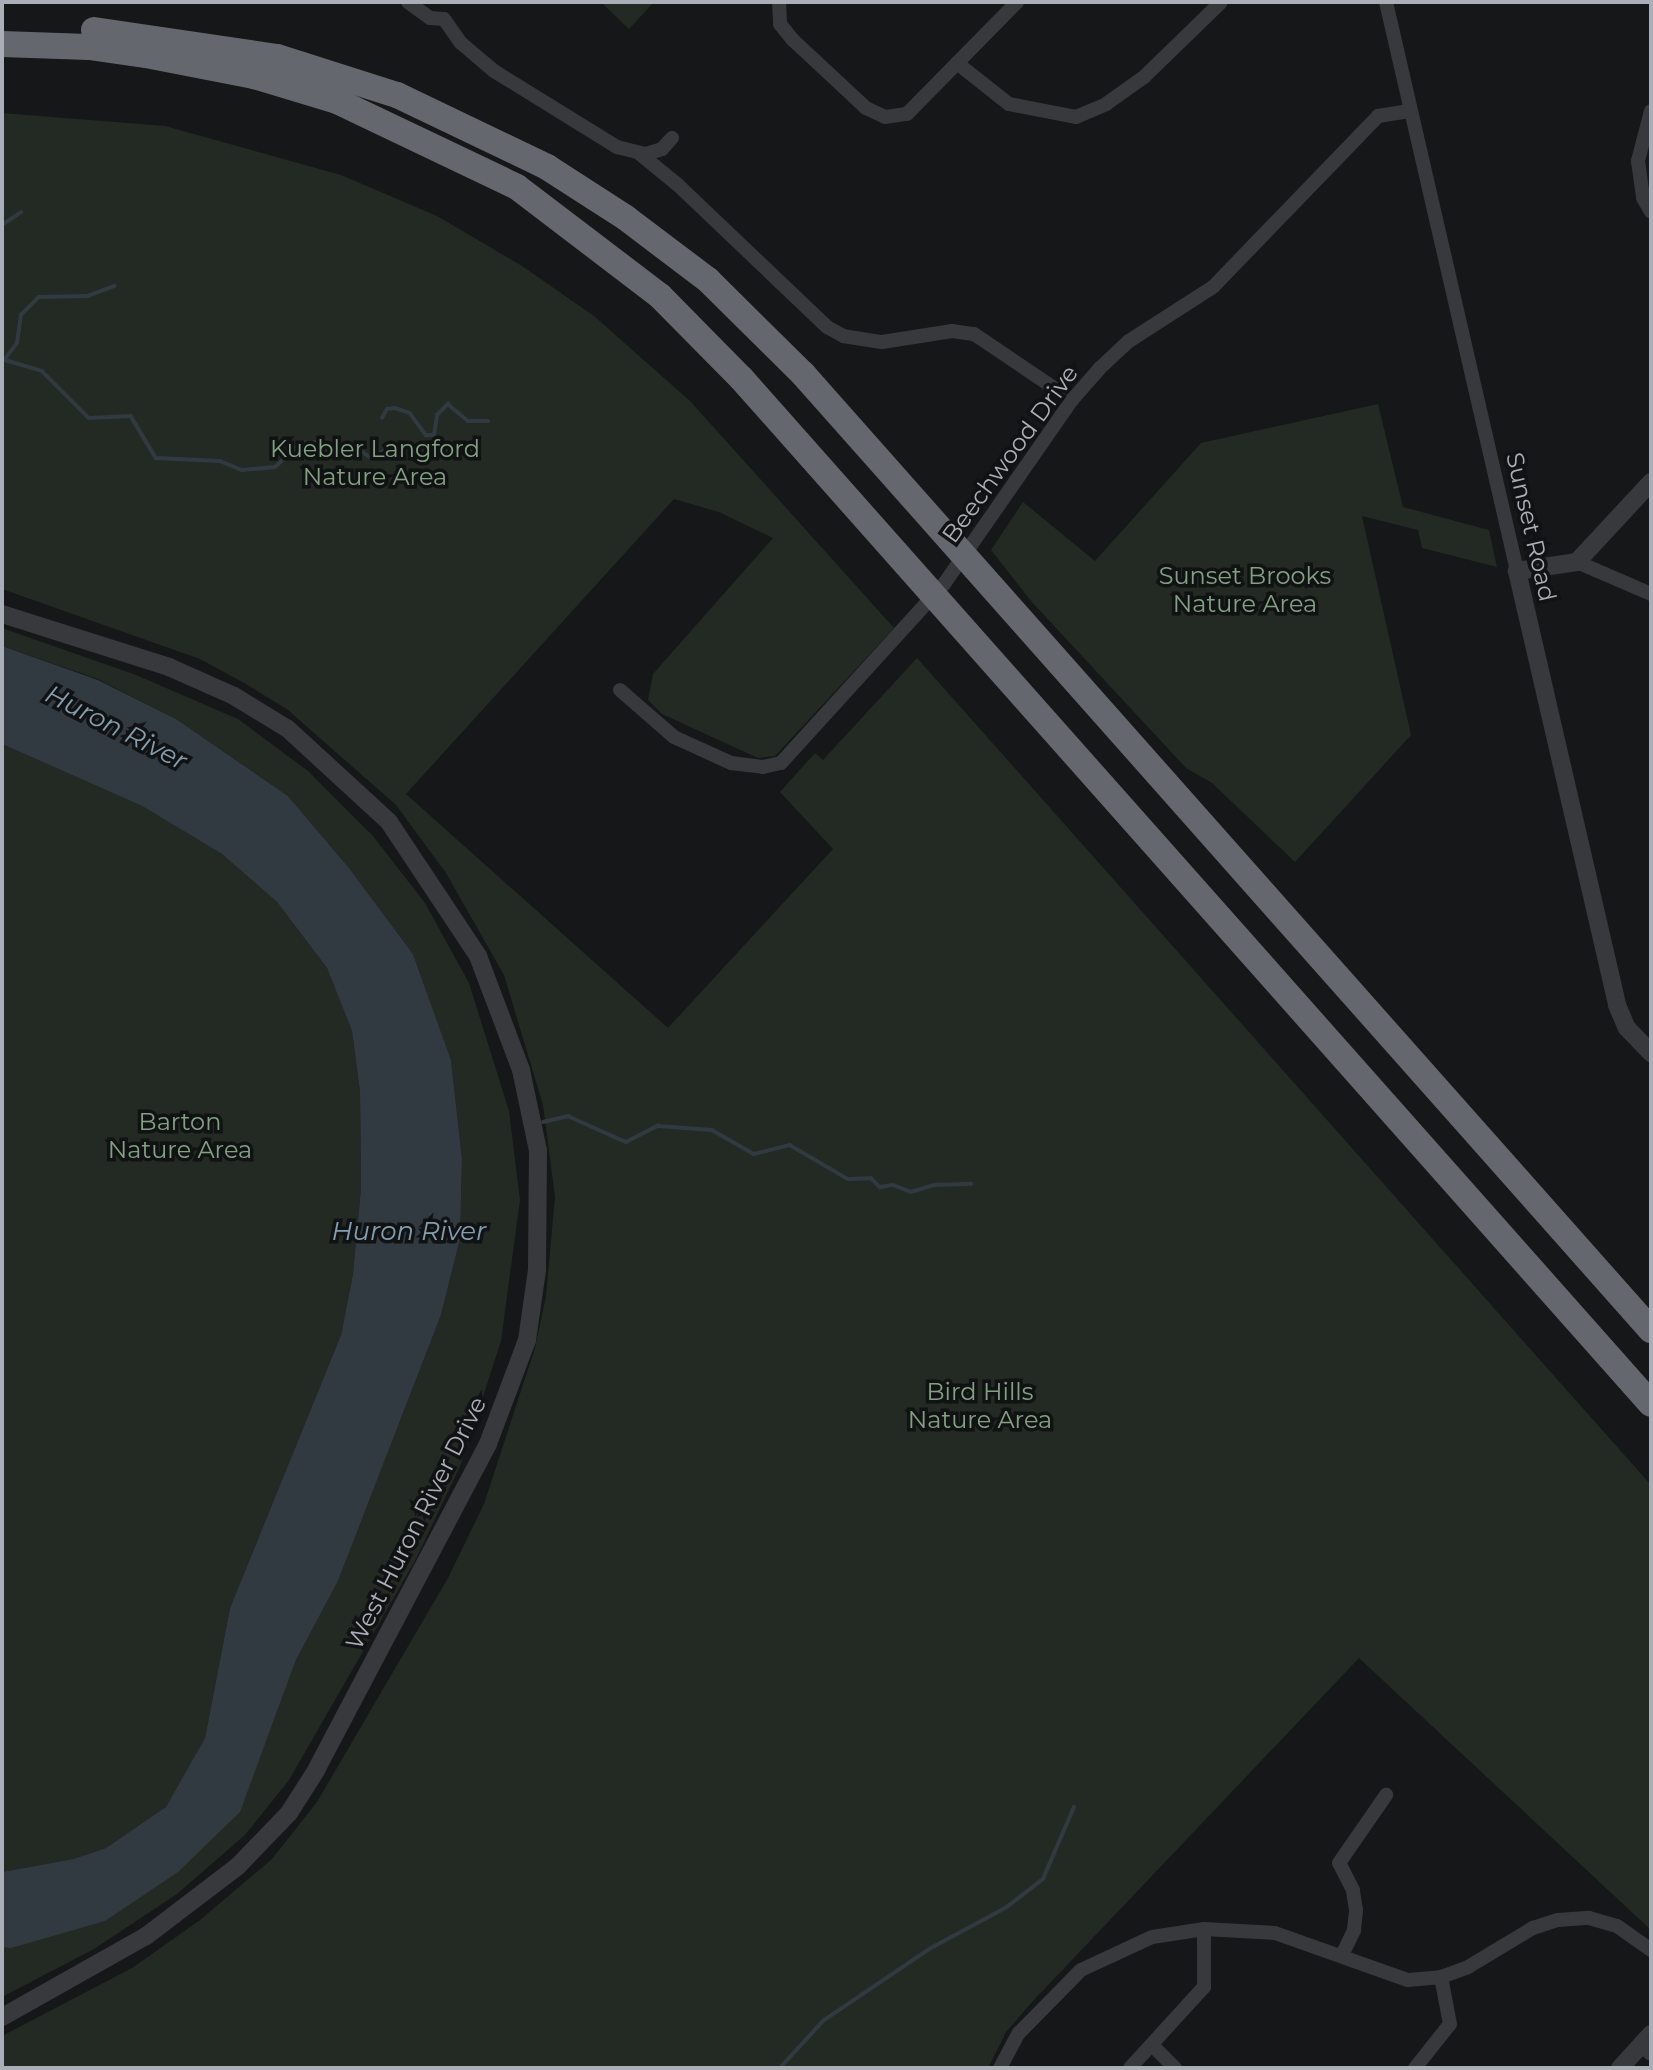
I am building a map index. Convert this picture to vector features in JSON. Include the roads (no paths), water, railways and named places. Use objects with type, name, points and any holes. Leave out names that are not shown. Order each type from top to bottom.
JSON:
[{"type":"highway","points":[[2,27],[94,30],[277,57],[397,95],[547,167],[626,218],[708,280],[803,374],[1651,1329]]},
{"type":"highway","points":[[2,44],[89,47],[254,76],[383,121],[517,187],[660,296],[741,378],[1651,1404]]},
{"type":"street","points":[[408,2],[430,19],[444,19],[461,43],[494,71],[617,147],[640,154],[678,185],[827,327],[843,336],[882,342],[952,331],[974,334],[1072,400]]},
{"type":"street","points":[[779,2],[780,24],[866,108],[885,117],[907,114],[1017,2]]},
{"type":"street","points":[[957,63],[1009,104],[1076,117],[1107,104],[1144,77],[1221,2]]},
{"type":"street","name":"Sunset Road","points":[[1386,2],[1617,1005],[1628,1028],[1651,1053]]},
{"type":"street","name":"Beechwood Drive","points":[[620,690],[674,737],[731,763],[763,768],[781,763],[944,584],[1072,400],[1129,341],[1213,287],[1378,117],[1410,111]]},
{"type":"street","points":[[1651,111],[1638,161],[1640,190],[1651,212]]},
{"type":"street","points":[[640,154],[662,149],[672,138]]},
{"type":"street","points":[[1577,562],[1651,482]]},
{"type":"street","points":[[1517,571],[1577,562],[1651,594]]},
{"type":"street","name":"West Huron River Drive","points":[[2,614],[169,667],[234,696],[288,729],[388,822],[478,956],[514,1045],[538,1151],[537,1270],[527,1340],[488,1444],[317,1769],[289,1813],[238,1866],[146,1936],[2,2017]]},
{"type":"street","points":[[1342,1955],[1354,1930],[1356,1910],[1353,1890],[1339,1863],[1386,1795]]},
{"type":"street","points":[[1000,2068],[1019,2033],[1081,1970],[1152,1937],[1204,1929],[1275,1933],[1408,1980],[1441,1977],[1558,1920],[1589,1918],[1617,1926],[1651,1950]]},
{"type":"street","points":[[1130,2068],[1204,1987],[1204,1929]]},
{"type":"street","points":[[1415,2068],[1450,2024],[1441,1977]]},
{"type":"street","points":[[1152,2045],[1175,2068]]},
{"type":"street","points":[[1620,2068],[1648,2045]]},
{"type":"water","name":"Huron River","points":[[2,646],[98,680],[176,719],[288,796],[349,868],[413,954],[451,1060],[462,1159],[460,1239],[441,1315],[338,1581],[295,1662],[240,1812],[178,1872],[105,1921],[11,1948],[2,1947],[2,1872],[73,1859],[106,1848],[166,1807],[205,1738],[230,1608],[341,1335],[353,1274],[361,1188],[360,1092],[352,1031],[327,968],[277,902],[222,854],[142,806],[2,744]]},
{"type":"waterway","points":[[2,225],[21,212]]},
{"type":"waterway","points":[[5,359],[17,343],[21,315],[39,297],[88,296],[114,286]]},
{"type":"waterway","points":[[2,359],[42,371],[89,418],[131,416],[156,458],[220,461],[242,470],[275,467],[301,443],[319,442],[333,452],[355,447],[370,457],[394,447]]},
{"type":"waterway","points":[[382,418],[387,409],[395,408],[410,413],[426,435],[434,435],[437,415],[448,404],[468,421],[488,421]]},
{"type":"waterway","points":[[543,1122],[568,1116],[626,1142],[658,1126],[712,1130],[754,1154],[790,1145],[848,1179],[871,1178],[880,1187],[893,1185],[911,1192],[934,1185],[971,1184]]},
{"type":"waterway","points":[[780,2068],[823,2021],[931,1948],[1007,1907],[1043,1879],[1074,1807]]},
{"type":"park label","name":"Kuebler Langford Nature Area","points":[[375,463]]},
{"type":"park label","name":"Sunset Brooks Nature Area","points":[[1245,590]]},
{"type":"park label","name":"Barton Nature Area","points":[[180,1136]]},
{"type":"park label","name":"Bird Hills Nature Area","points":[[980,1406]]}]
